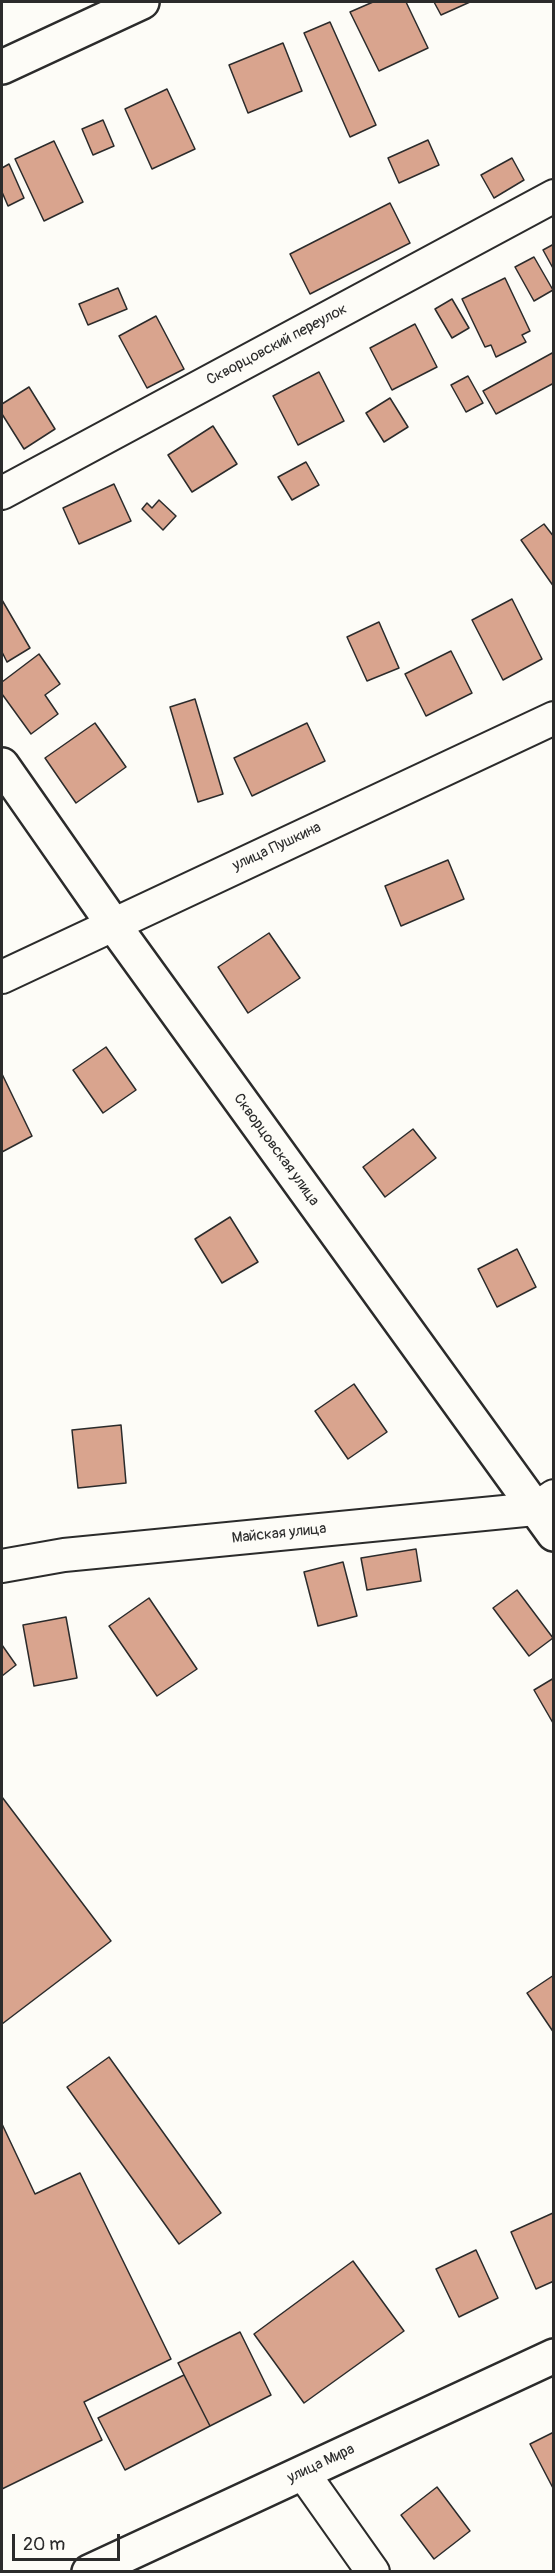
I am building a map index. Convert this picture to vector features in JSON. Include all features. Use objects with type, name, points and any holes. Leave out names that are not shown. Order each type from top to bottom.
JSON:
[{"type":"street","points":[[2,67],[142,2]]},
{"type":"street","name":"Скворцовский переулок","points":[[2,493],[554,196]]},
{"type":"street","name":"улица Пушкина","points":[[2,977],[554,718]]},
{"type":"street","name":"Скворцовская улица","points":[[2,765],[112,924],[548,1513]]},
{"type":"street","name":"Майская улица","points":[[2,1566],[64,1555],[548,1513]]},
{"type":"street","name":"улица Мира","points":[[89,2571],[554,2356]]},
{"type":"street","points":[[303,2473],[373,2571]]},
{"type":"building","points":[[373,2],[406,2],[428,48],[379,71],[350,12]]},
{"type":"building","points":[[434,2],[470,2],[441,15]]},
{"type":"building","points":[[330,22],[376,125],[350,137],[304,33]]},
{"type":"building","points":[[283,43],[302,91],[248,113],[229,65]]},
{"type":"building","points":[[167,89],[195,149],[152,169],[125,109]]},
{"type":"building","points":[[103,120],[114,146],[93,155],[82,129]]},
{"type":"building","points":[[428,140],[439,165],[399,183],[388,158]]},
{"type":"building","points":[[54,141],[83,202],[44,221],[15,159]]},
{"type":"building","points":[[512,158],[524,180],[494,198],[481,175]]},
{"type":"building","points":[[9,164],[24,198],[8,206],[2,192],[2,168]]},
{"type":"building","points":[[390,203],[410,243],[310,294],[290,254]]},
{"type":"building","points":[[554,244],[554,270],[543,250]]},
{"type":"building","points":[[534,257],[553,290],[534,301],[515,267]]},
{"type":"building","points":[[505,278],[530,331],[522,335],[526,342],[496,357],[491,345],[485,347],[462,299]]},
{"type":"building","points":[[118,288],[127,309],[88,325],[79,304]]},
{"type":"building","points":[[452,299],[469,328],[452,338],[435,309]]},
{"type":"building","points":[[156,316],[184,369],[147,388],[119,336]]},
{"type":"building","points":[[415,324],[437,367],[392,390],[370,348]]},
{"type":"building","points":[[554,352],[554,383],[496,414],[483,391]]},
{"type":"building","points":[[319,372],[344,421],[298,445],[273,396]]},
{"type":"building","points":[[468,376],[483,403],[466,412],[451,385]]},
{"type":"building","points":[[29,387],[55,429],[24,449],[2,414],[2,404]]},
{"type":"building","points":[[390,398],[408,427],[384,442],[366,413]]},
{"type":"building","points":[[213,426],[237,464],[192,492],[168,455]]},
{"type":"building","points":[[306,462],[319,485],[292,500],[278,477]]},
{"type":"building","points":[[114,484],[131,521],[79,544],[63,508]]},
{"type":"building","points":[[159,500],[176,516],[163,530],[142,509],[147,503],[152,508]]},
{"type":"building","points":[[544,524],[554,537],[554,587],[521,540]]},
{"type":"building","points":[[512,599],[542,659],[503,680],[472,620]]},
{"type":"building","points":[[2,600],[30,648],[7,662],[2,652]]},
{"type":"building","points":[[379,622],[399,668],[367,681],[347,637]]},
{"type":"building","points":[[451,651],[472,693],[426,716],[405,674]]},
{"type":"building","points":[[39,654],[60,684],[45,695],[58,714],[31,734],[2,694],[2,682]]},
{"type":"building","points":[[195,699],[223,794],[198,802],[170,707]]},
{"type":"building","points":[[95,723],[126,767],[76,803],[45,758]]},
{"type":"building","points":[[307,723],[325,761],[252,796],[234,758]]},
{"type":"building","points":[[448,860],[464,899],[401,926],[385,886]]},
{"type":"building","points":[[269,933],[300,978],[248,1013],[218,967]]},
{"type":"building","points":[[106,1047],[136,1090],[103,1113],[73,1070]]},
{"type":"building","points":[[2,1074],[32,1136],[2,1152]]},
{"type":"building","points":[[413,1129],[436,1158],[385,1197],[363,1167]]},
{"type":"building","points":[[230,1217],[258,1262],[222,1283],[195,1239]]},
{"type":"building","points":[[517,1249],[536,1287],[497,1307],[478,1269]]},
{"type":"building","points":[[354,1384],[387,1432],[348,1459],[315,1411]]},
{"type":"building","points":[[121,1425],[126,1483],[78,1488],[72,1430]]},
{"type":"building","points":[[416,1549],[421,1581],[367,1590],[361,1558]]},
{"type":"building","points":[[343,1562],[357,1616],[318,1626],[304,1572]]},
{"type":"building","points":[[517,1590],[553,1638],[529,1656],[493,1608]]},
{"type":"building","points":[[149,1598],[197,1669],[157,1696],[109,1626]]},
{"type":"building","points":[[66,1617],[77,1678],[34,1686],[23,1625]]},
{"type":"building","points":[[2,1645],[16,1665],[2,1676]]},
{"type":"building","points":[[554,1678],[554,1723],[553,1723],[534,1690]]},
{"type":"building","points":[[2,1797],[111,1941],[2,2024]]},
{"type":"building","points":[[554,1975],[554,2033],[527,1993]]},
{"type":"building","points":[[109,2057],[221,2213],[179,2244],[67,2087]]},
{"type":"building","points":[[2,2124],[35,2194],[80,2173],[171,2359],[84,2402],[102,2440],[2,2489]]},
{"type":"building","points":[[553,2213],[554,2281],[536,2289],[511,2232]]},
{"type":"building","points":[[476,2250],[498,2298],[459,2317],[436,2269]]},
{"type":"building","points":[[353,2261],[404,2331],[304,2403],[254,2334]]},
{"type":"building","points":[[240,2332],[271,2395],[210,2426],[178,2363]]},
{"type":"building","points":[[184,2375],[210,2426],[125,2470],[98,2418]]},
{"type":"building","points":[[554,2432],[554,2490],[530,2444]]},
{"type":"building","points":[[437,2487],[470,2531],[434,2559],[401,2515]]}]
